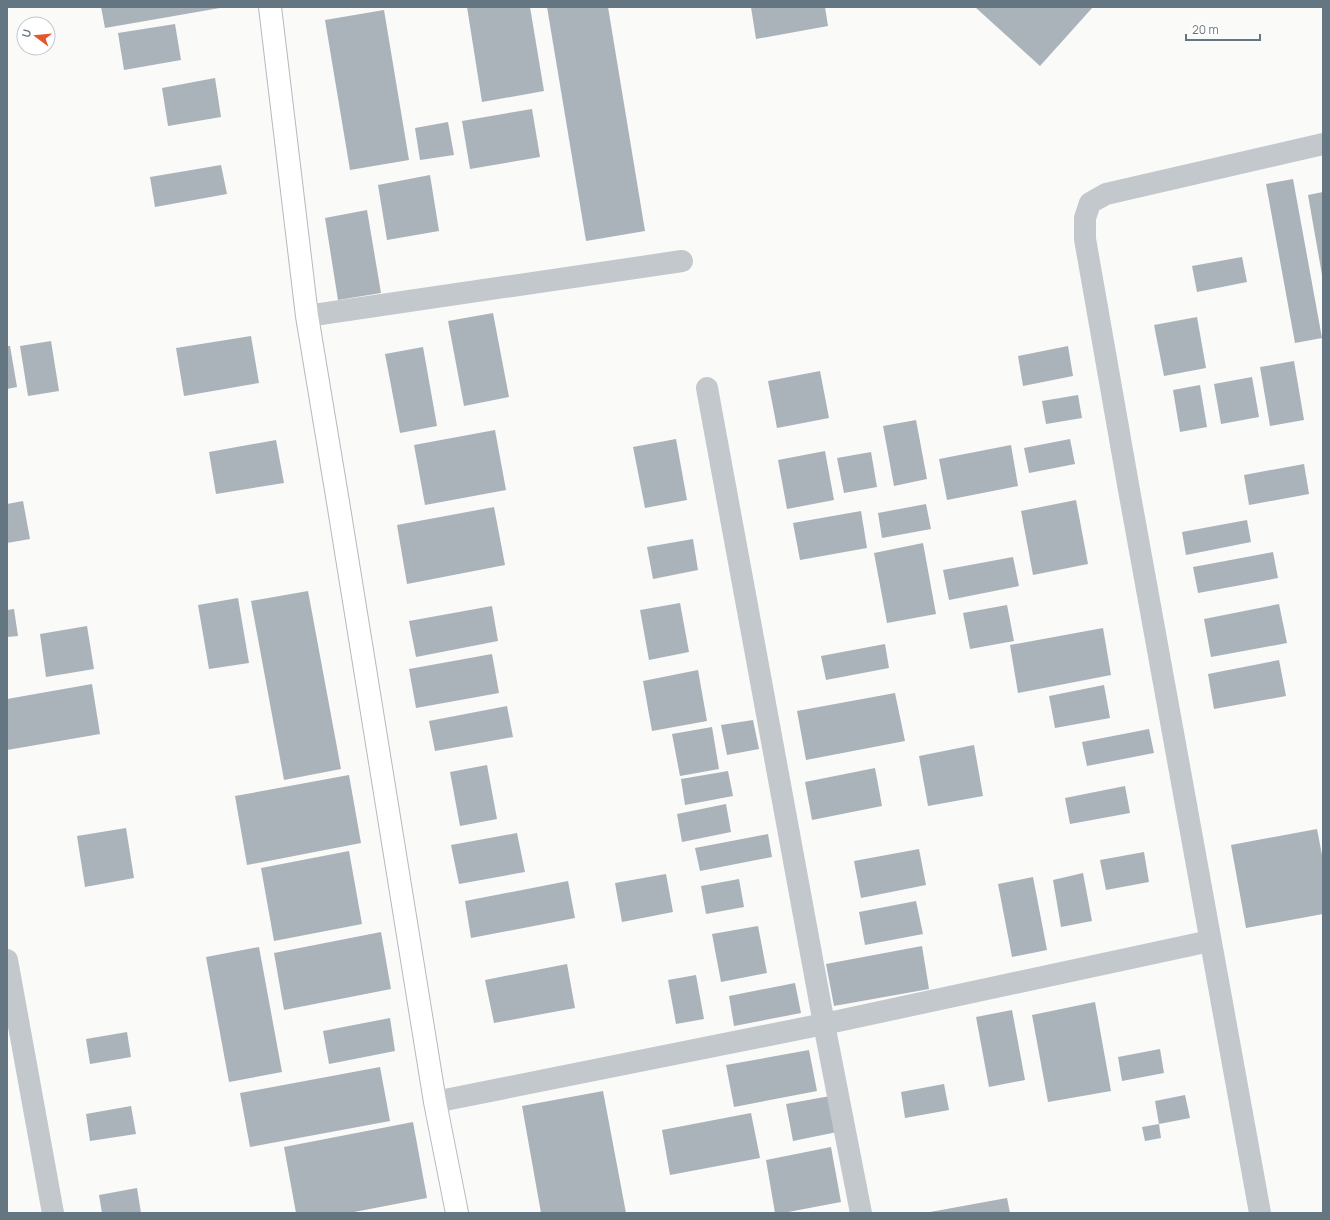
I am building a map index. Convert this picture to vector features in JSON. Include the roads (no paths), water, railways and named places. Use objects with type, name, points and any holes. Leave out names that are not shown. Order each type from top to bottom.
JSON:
[{"type":"main road","points":[[270,7],[307,316],[435,1102],[457,1213]]},
{"type":"street","points":[[1260,1213],[1085,239],[1085,218],[1090,203],[1106,194],[1323,144]]},
{"type":"street","points":[[307,316],[682,261]]},
{"type":"street","points":[[707,388],[824,1024],[861,1213]]},
{"type":"street","points":[[435,1102],[824,1024],[1210,941]]},
{"type":"street","points":[[7,960],[53,1213]]}]
